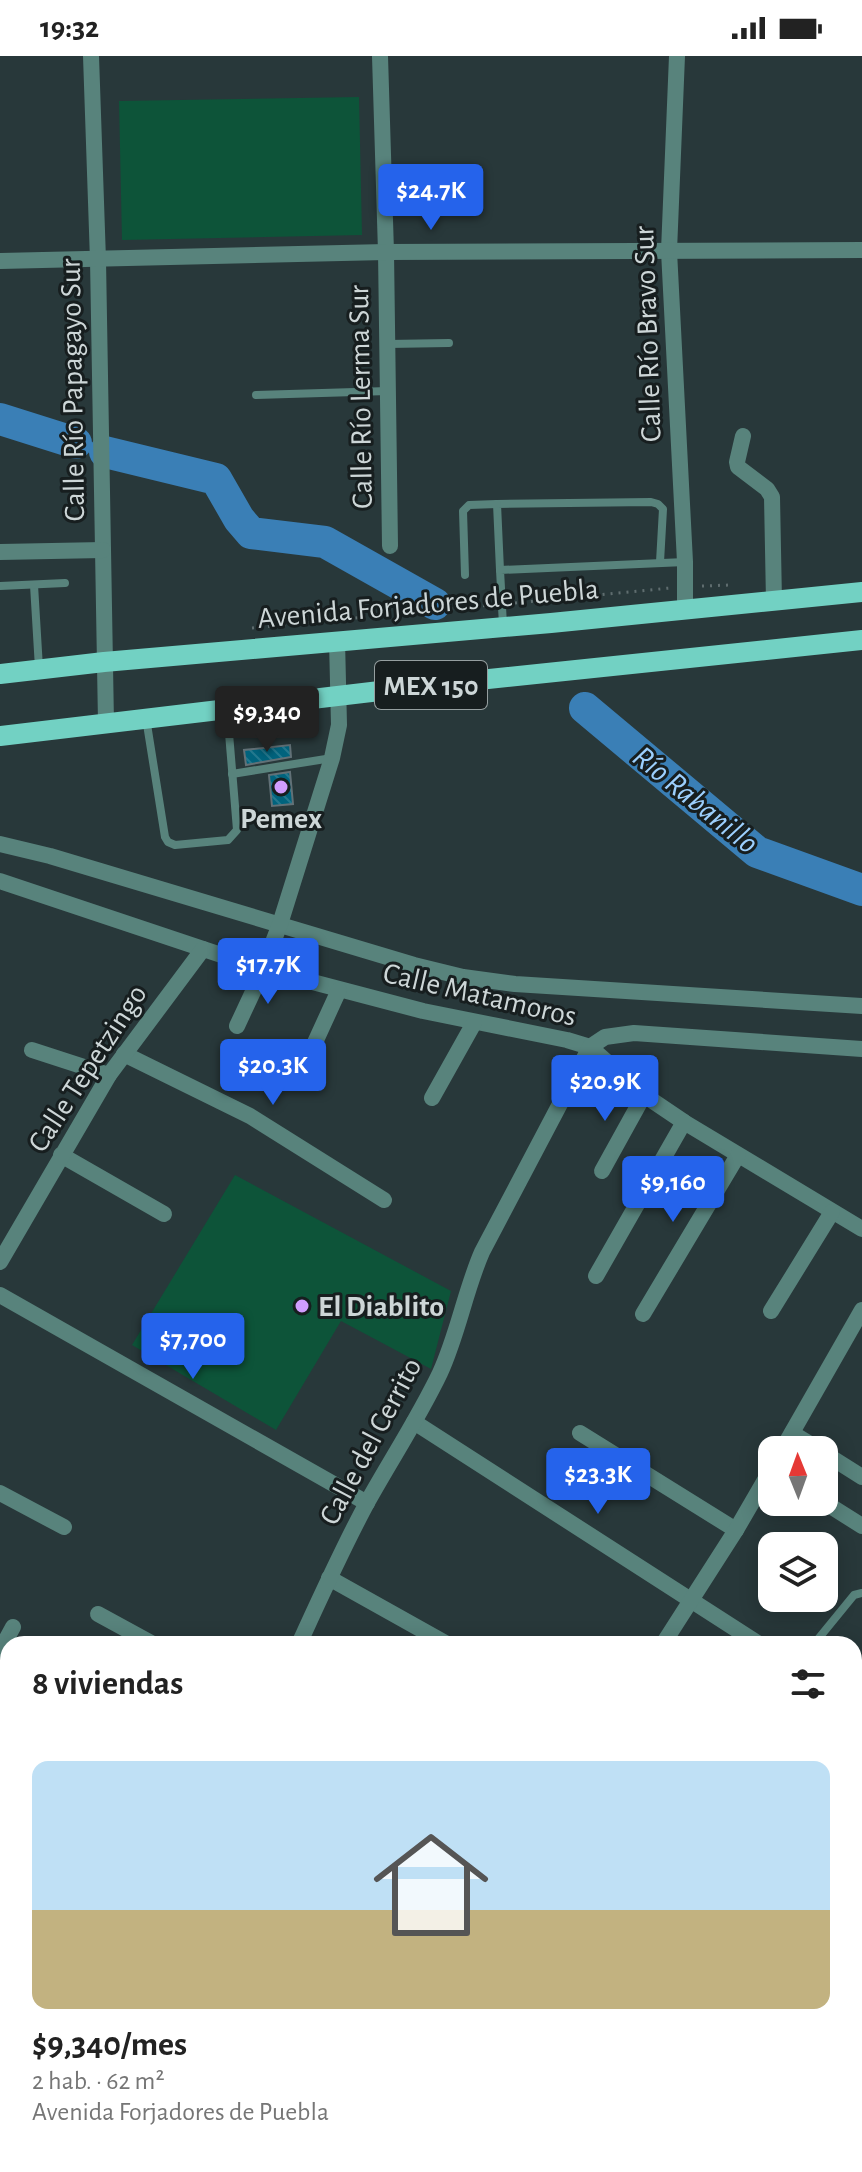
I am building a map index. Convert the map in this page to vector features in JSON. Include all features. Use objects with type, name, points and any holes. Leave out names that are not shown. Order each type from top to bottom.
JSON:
[{"type":"main road","name":"Avenida Forjadores de Puebla","points":[[0,674],[862,592]]},
{"type":"main road","name":"MEX 150","points":[[0,736],[227,708],[862,640]]},
{"type":"street","name":"Calle Río Papagayo Sur","points":[[91,56],[98,260],[106,723]]},
{"type":"street","name":"Calle Río Lerma Sur","points":[[380,56],[390,546]]},
{"type":"street","name":"Calle Río Bravo Sur","points":[[677,56],[669,251],[685,609]]},
{"type":"street","points":[[0,261],[386,252],[862,250]]},
{"type":"street","points":[[743,436],[738,467],[767,489],[772,497],[774,601]]},
{"type":"street","points":[[0,552],[103,550]]},
{"type":"street","points":[[237,1026],[280,924],[332,758],[339,725],[337,640]]},
{"type":"street","points":[[0,844],[463,977],[515,984],[862,1006]]},
{"type":"street","name":"Calle Matamoros","points":[[0,881],[263,969],[474,1023],[590,1047],[644,1095],[684,1122],[862,1229]]},
{"type":"street","name":"Calle Tepetzingo","points":[[0,1262],[109,1075],[203,949]]},
{"type":"street","points":[[301,1073],[339,990]]},
{"type":"street","points":[[432,1098],[474,1023]]},
{"type":"street","points":[[590,1047],[605,1037],[634,1033],[862,1049]]},
{"type":"street","name":"Calle del Cerrito","points":[[303,1636],[367,1503],[440,1374],[482,1252],[590,1047]]},
{"type":"street","points":[[32,1050],[109,1075]]},
{"type":"street","points":[[124,1054],[250,1116],[384,1200]]},
{"type":"street","points":[[602,1171],[644,1095]]},
{"type":"street","points":[[596,1276],[684,1122]]},
{"type":"street","points":[[61,1155],[164,1214]]},
{"type":"street","points":[[643,1314],[738,1155]]},
{"type":"street","points":[[771,1311],[832,1212]]},
{"type":"street","points":[[0,1295],[367,1503]]},
{"type":"street","points":[[790,1436],[862,1310]]},
{"type":"street","points":[[414,1422],[747,1636]]},
{"type":"street","points":[[580,1433],[736,1530]]},
{"type":"street","points":[[792,1433],[797,1436]]},
{"type":"street","points":[[838,1461],[862,1477]]},
{"type":"street","points":[[0,1493],[64,1527]]},
{"type":"street","points":[[668,1636],[758,1493]]},
{"type":"street","points":[[838,1511],[862,1526]]},
{"type":"street","points":[[329,1578],[433,1636]]},
{"type":"street","points":[[98,1614],[138,1636]]},
{"type":"street","points":[[8,1636],[13,1627]]},
{"type":"lane","points":[[387,344],[449,343]]},
{"type":"lane","points":[[256,395],[388,391]]},
{"type":"lane","points":[[497,504],[503,626]]},
{"type":"lane","points":[[465,575],[463,511],[469,505],[658,504],[663,509],[660,562]]},
{"type":"lane","points":[[500,570],[685,562]]},
{"type":"lane","points":[[0,586],[65,583]]},
{"type":"lane","points":[[34,585],[39,670]]},
{"type":"lane","points":[[146,718],[168,842],[175,845],[228,840],[237,830],[227,708]]},
{"type":"lane","points":[[232,774],[332,758]]},
{"type":"lane","points":[[821,1636],[854,1595],[862,1593]]},
{"type":"path","points":[[248,629],[685,586],[730,585]]},
{"type":"green space","points":[[359,97],[362,235],[122,240],[119,101]]},
{"type":"green space","name":"El Diablito","points":[[235,1175],[451,1291],[431,1369],[341,1321],[276,1430],[132,1345]]},
{"type":"building","points":[[290,745],[291,757],[246,765],[244,750]]},
{"type":"building","name":"Pemex","points":[[290,772],[293,804],[272,806],[269,775]]},
{"type":"waterway","points":[[0,419],[76,443]]},
{"type":"waterway","points":[[105,452],[216,479],[239,519],[251,533],[325,542],[435,604]]},
{"type":"waterway","name":"Río Rabanillo","points":[[585,708],[757,852],[862,890]]},
{"type":"place","name":"Pemex","points":[[281,787]]},
{"type":"place","name":"El Diablito","points":[[302,1306]]}]
